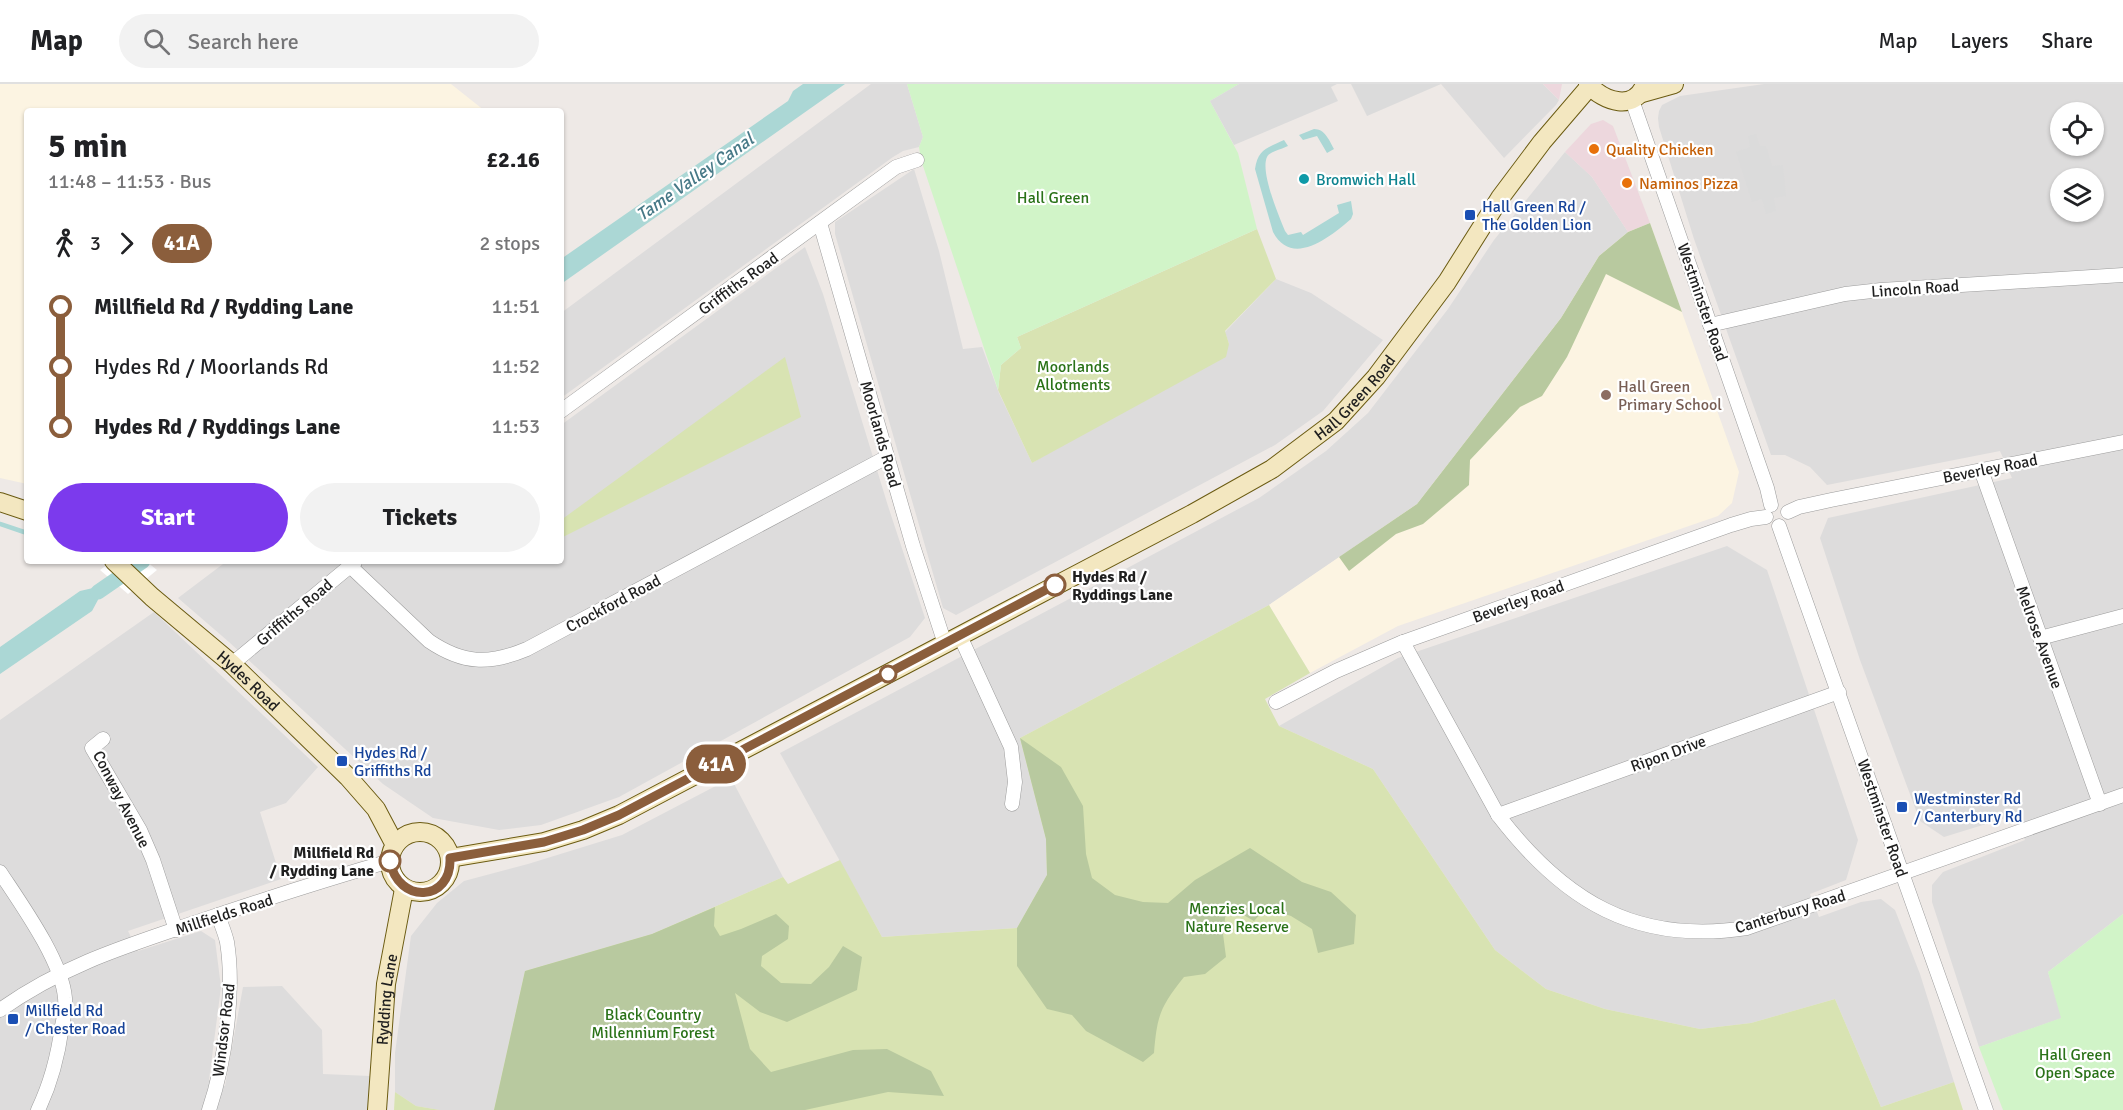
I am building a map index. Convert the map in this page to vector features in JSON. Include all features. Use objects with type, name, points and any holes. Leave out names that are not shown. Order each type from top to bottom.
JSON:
[{"type":"street","points":[[1589,85],[1612,100],[1619,101],[1640,92],[1674,84]]},
{"type":"street","name":"Hall Green Road","points":[[952,640],[1192,514],[1272,469],[1336,421],[1376,377],[1447,282],[1500,198],[1589,85]]},
{"type":"street","name":"Westminster Road","points":[[1640,92],[1710,325],[1767,488],[1769,511]]},
{"type":"street","name":"Griffiths Road","points":[[564,409],[896,167],[917,160]]},
{"type":"street","name":"Moorlands Road","points":[[820,223],[913,546],[952,640],[1011,747],[1015,782],[1012,804]]},
{"type":"street","name":"Lincoln Road","points":[[1710,325],[1845,294],[1869,291],[2123,275]]},
{"type":"street","name":"Beverley Road","points":[[1788,512],[1799,507],[2123,442]]},
{"type":"street","name":"Crockford Road","points":[[353,564],[429,641],[442,650],[476,661],[507,657],[527,649],[887,457]]},
{"type":"street","name":"Melrose Avenue","points":[[1981,470],[2100,804]]},
{"type":"street","points":[[0,502],[24,510]]},
{"type":"street","points":[[1781,504],[1788,512],[1786,522],[1779,526],[1772,524],[1769,511],[1781,504]]},
{"type":"street","name":"Beverley Road","points":[[1276,702],[1336,671],[1403,642],[1769,511]]},
{"type":"street","name":"Westminster Road","points":[[1779,526],[1986,1110]]},
{"type":"street","name":"Hydes Road","points":[[117,564],[152,597],[232,664],[348,777],[376,809],[418,832],[422,831],[439,840],[445,846],[450,858]]},
{"type":"street","name":"Griffiths Road","points":[[232,664],[353,564]]},
{"type":"street","points":[[2040,638],[2123,616]]},
{"type":"street","points":[[405,889],[424,892],[440,886],[448,875],[450,858],[544,842],[583,830],[619,815],[952,640]]},
{"type":"street","name":"Canterbury Road","points":[[1403,642],[1498,815],[1527,850],[1551,873],[1590,903],[1613,914],[1676,932],[1722,932],[1747,928],[2123,795]]},
{"type":"street","name":"Ripon Drive","points":[[1498,815],[1839,692]]},
{"type":"street","name":"Conway Avenue","points":[[103,740],[92,747],[140,830],[153,860],[176,930]]},
{"type":"street","name":"Hydes Road","points":[[376,809],[392,853],[392,874],[405,889]]},
{"type":"street","points":[[392,853],[406,834],[418,832]]},
{"type":"street","name":"Millfields Road","points":[[0,1010],[60,973],[113,951],[327,879],[392,853]]},
{"type":"street","points":[[0,872],[27,912],[60,973],[65,1005],[59,1052],[46,1094],[38,1110]]},
{"type":"street","name":"Rydding Lane","points":[[377,1110],[386,984],[405,889]]},
{"type":"street","name":"Windsor Road","points":[[209,1110],[219,1076],[230,991],[227,940],[218,915]]},
{"type":"shaded area","points":[[0,84],[451,84],[481,108],[24,108],[24,483],[0,478]]},
{"type":"shaded area","points":[[871,84],[907,84],[923,137],[919,147],[903,151],[893,157],[564,396],[564,311]]},
{"type":"shaded area","points":[[1239,84],[1337,84],[1331,87],[1338,101],[1234,145],[1210,101]]},
{"type":"shaded area","points":[[1351,84],[1441,84],[1367,116]]},
{"type":"shaded area","points":[[1441,84],[1543,84],[1559,100],[1504,158]]},
{"type":"shaded area","points":[[1543,84],[1562,84],[1559,100]]},
{"type":"shaded area","points":[[1764,84],[2123,84],[2123,914],[2048,972],[2062,1018],[1979,1047],[1932,902],[1932,885],[1943,872],[2025,840],[2012,816],[1944,837],[1920,821],[1860,660],[1820,538],[1828,518],[2012,478],[2000,451],[1827,485],[1810,467],[1785,455],[1771,455],[1694,239],[1659,127],[1658,118],[1662,105],[1680,96]]},
{"type":"shaded area","points":[[1603,120],[1613,126],[1650,223],[1628,232],[1592,177],[1565,152],[1591,124]]},
{"type":"shaded area","points":[[1756,134],[1760,146],[1766,146],[1772,166],[1783,165],[1786,196],[1774,198],[1776,211],[1766,214],[1762,199],[1752,202],[1736,152],[1750,147],[1748,136]]},
{"type":"shaded area","points":[[1565,152],[1592,177],[1628,232],[1599,256],[1561,318],[1417,504],[1269,605],[1020,738],[1046,839],[1047,875],[1017,928],[882,937],[780,753],[1259,498],[1326,451],[1368,413],[1448,309],[1494,240]]},
{"type":"shaded area","points":[[914,169],[939,251],[963,349],[982,347],[999,393],[1032,463],[1229,344],[1225,332],[1276,279],[1311,293],[1383,340],[1323,411],[1275,445],[956,615],[943,608],[835,234],[835,222]]},
{"type":"shaded area","name":"Hall Green Primary School","points":[[1650,223],[1739,472],[1732,503],[1718,516],[1398,626],[1310,673],[1269,605],[1417,504],[1561,318],[1599,256],[1628,232]]},
{"type":"shaded area","points":[[805,247],[823,294],[925,618],[910,637],[619,797],[541,825],[499,830],[433,818],[383,784],[178,598],[223,564],[564,564],[564,423]]},
{"type":"shaded area","points":[[1727,546],[1767,570],[1858,840],[1846,880],[1810,894],[1819,917],[1861,902],[1881,899],[1895,910],[1920,974],[1954,1082],[1881,1107],[1835,999],[1751,1023],[1700,1029],[1605,1009],[1546,989],[1495,950],[1373,769],[1279,726],[1398,658]]},
{"type":"shaded area","points":[[154,612],[318,767],[286,803],[260,812],[281,879],[128,931],[138,951],[201,931],[215,940],[221,987],[209,1080],[225,1086],[243,987],[282,986],[322,1030],[323,1074],[370,1076],[368,1110],[0,1110],[0,720]]},
{"type":"shaded area","points":[[731,778],[783,877],[652,934],[525,971],[494,1110],[440,1110],[416,1106],[395,1092],[395,1053],[411,936],[437,903],[464,881],[622,835]]},
{"type":"green space","name":"Hall Green","points":[[907,84],[1239,84],[1210,101],[1238,153],[1257,229],[1017,337],[1021,348],[1001,365],[998,390],[921,160],[919,147],[923,137]]},
{"type":"green space","points":[[1650,223],[1682,312],[1606,274],[1567,357],[1542,396],[1520,407],[1470,460],[1469,485],[1423,524],[1396,534],[1349,571],[1339,557],[1417,504],[1561,318],[1599,256],[1628,232]]},
{"type":"green space","name":"Moorlands Allotments","points":[[1257,229],[1276,279],[1225,331],[1229,344],[1226,357],[1032,463],[998,390],[1001,365],[1021,348],[1017,337]]},
{"type":"green space","points":[[785,357],[801,417],[564,536],[564,518]]},
{"type":"green space","name":"Menzies Local Nature Reserve","points":[[1269,605],[1310,673],[1265,699],[1279,726],[1373,769],[1495,950],[1546,989],[1605,1009],[1700,1029],[1751,1023],[1835,999],[1881,1107],[1954,1082],[1963,1110],[494,1110],[525,971],[652,934],[783,877],[788,884],[840,860],[882,937],[1017,928],[1047,875],[1046,839],[1020,738]]},
{"type":"green space","points":[[1020,738],[1061,767],[1083,806],[1086,854],[1092,878],[1115,895],[1143,902],[1168,903],[1195,880],[1250,848],[1302,882],[1331,892],[1356,915],[1354,944],[1318,953],[1312,929],[1291,916],[1266,908],[1254,921],[1240,913],[1226,911],[1223,934],[1226,957],[1205,974],[1184,977],[1161,1012],[1154,1053],[1143,1062],[1086,1031],[1072,1015],[1047,1009],[1017,966],[1017,928],[1047,875],[1046,839]]},
{"type":"green space","name":"Black Country Millennium Forest","points":[[715,907],[714,926],[720,936],[776,914],[789,926],[788,939],[762,956],[761,966],[781,983],[811,984],[829,967],[843,946],[862,957],[857,990],[787,1022],[760,1012],[735,993],[750,1049],[771,1072],[853,1050],[887,1049],[931,1071],[944,1096],[888,1092],[805,1110],[494,1110],[525,971],[652,934]]},
{"type":"green space","name":"Hall Green Open Space","points":[[2123,914],[2123,1110],[2003,1110],[1979,1047],[2061,1018],[2048,972]]},
{"type":"green space","points":[[395,1092],[416,1106],[440,1110],[394,1110]]},
{"type":"water","name":"Tame Valley Canal","points":[[803,84],[845,84],[564,282],[564,257],[788,101],[793,91]]},
{"type":"water","points":[[1314,129],[1324,133],[1334,149],[1327,153],[1317,136],[1303,140],[1299,135]]},
{"type":"water","points":[[1284,140],[1288,146],[1268,155],[1266,173],[1271,194],[1288,235],[1301,232],[1303,235],[1339,213],[1337,205],[1351,201],[1353,214],[1351,219],[1333,234],[1311,246],[1290,248],[1281,243],[1273,232],[1255,169],[1261,153]]},
{"type":"water","points":[[105,581],[113,581],[110,590],[99,598],[92,611],[0,674],[0,647],[80,591],[93,588]]},
{"type":"pier","points":[[108,564],[150,564],[157,570],[128,594],[100,570]]},
{"type":"waterway","points":[[0,524],[24,532]]},
{"type":"waterway","points":[[98,592],[139,564]]},
{"type":"bus line","name":"41A","points":[[390,861],[392,874],[405,889],[429,892],[445,881],[450,858],[544,842],[583,830],[619,815],[1055,585]]},
{"type":"place","name":"Quality Chicken","points":[[1594,149]]},
{"type":"place","name":"Bromwich Hall","points":[[1304,179]]},
{"type":"place","name":"Naminos Pizza","points":[[1627,183]]},
{"type":"place","name":"Hall Green Rd / The Golden Lion","points":[[1470,215]]},
{"type":"place","name":"Hall Green Primary School","points":[[1606,395]]},
{"type":"place","name":"Hydes Rd / Ryddings Lane","points":[[1055,585]]},
{"type":"place","name":"Hydes Rd / Griffiths Rd","points":[[342,761]]},
{"type":"place","name":"Westminster Rd / Canterbury Rd","points":[[1902,807]]},
{"type":"place","name":"Millfield Rd / Rydding Lane","points":[[390,861]]},
{"type":"place","name":"Millfield Rd / Chester Road","points":[[13,1019]]}]
